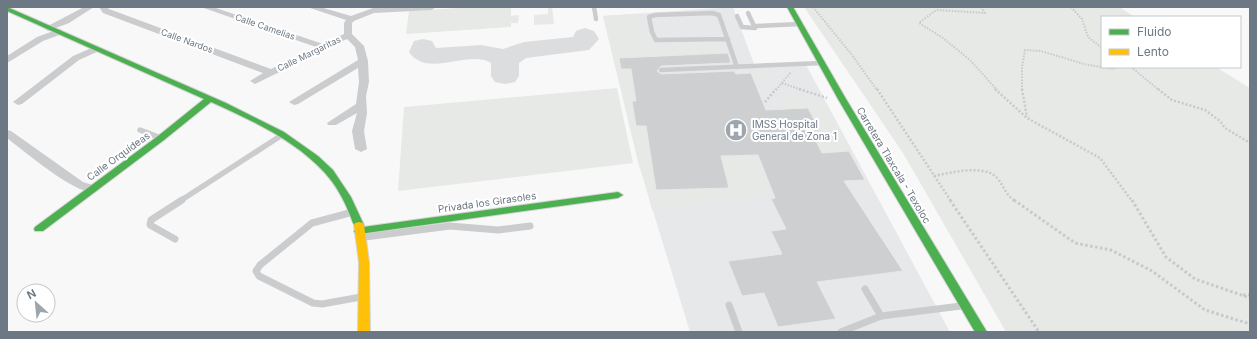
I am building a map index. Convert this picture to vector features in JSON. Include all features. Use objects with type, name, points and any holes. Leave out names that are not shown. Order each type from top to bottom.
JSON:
[{"type":"main road","name":"Carretera Tlaxcala - Texoloc","points":[[790,7],[842,99],[982,332]]},
{"type":"main road","points":[[7,9],[209,99],[282,135],[300,146],[328,170],[348,197],[354,211],[360,234],[364,258],[364,332]]},
{"type":"main road","name":"Calle Orquídeas","points":[[39,229],[92,188],[162,138],[209,99]]},
{"type":"main road","name":"Privada los Girasoles","points":[[360,234],[618,195]]},
{"type":"street","points":[[48,28],[66,21],[90,7]]},
{"type":"street","name":"Calle Nardos","points":[[103,7],[106,11],[272,73]]},
{"type":"street","name":"Calle Camelias","points":[[205,7],[324,47]]},
{"type":"street","points":[[311,7],[332,12],[351,19],[364,13],[385,8],[432,7]]},
{"type":"street","points":[[332,12],[344,7]]},
{"type":"street","name":"Calle Margaritas","points":[[255,81],[348,35],[348,23],[351,19]]},
{"type":"street","points":[[7,60],[40,39],[59,32]]},
{"type":"street","points":[[348,35],[359,46],[363,61],[364,72],[361,96],[362,105],[358,131],[361,149]]},
{"type":"street","points":[[18,102],[76,58],[96,49]]},
{"type":"street","points":[[294,102],[363,61]]},
{"type":"street","points":[[332,123],[362,105]]},
{"type":"street","points":[[7,133],[79,185],[92,188]]},
{"type":"lane","points":[[594,7],[596,19]]},
{"type":"lane","points":[[748,13],[756,26]]},
{"type":"lane","points":[[728,39],[656,40],[652,32],[649,17],[655,15],[717,14],[722,22],[728,39],[737,68]]},
{"type":"lane","points":[[737,16],[742,27],[752,28],[756,26],[800,24]]},
{"type":"lane","points":[[661,70],[737,68],[823,63]]},
{"type":"lane","points":[[140,130],[162,138]]},
{"type":"lane","points":[[175,239],[151,226],[151,220],[282,135]]},
{"type":"lane","points":[[354,211],[312,223],[260,265],[256,271],[259,276],[313,303],[322,304],[365,296]]},
{"type":"lane","points":[[360,234],[447,226],[498,230],[530,226]]},
{"type":"lane","points":[[865,289],[881,316]]},
{"type":"lane","points":[[729,305],[739,332]]},
{"type":"lane","points":[[841,332],[852,328],[859,323],[881,316],[966,306]]},
{"type":"path","points":[[813,7],[837,34],[884,98],[934,176],[1039,332]]},
{"type":"path","points":[[981,7],[986,13],[936,10],[919,23],[943,38],[970,60],[987,81],[1027,118],[1100,158],[1127,192],[1166,257],[1195,279],[1239,295],[1250,297]]},
{"type":"path","points":[[1071,7],[1082,19],[1088,37],[1101,47]]},
{"type":"path","points":[[1027,118],[1020,87],[1022,62],[1025,50],[1041,51],[1084,64],[1101,67]]},
{"type":"path","points":[[765,102],[796,65]]},
{"type":"path","points":[[1132,68],[1172,100],[1205,110],[1220,121],[1225,128],[1241,136],[1250,144]]},
{"type":"path","points":[[782,83],[824,98],[842,99]]},
{"type":"path","points":[[934,176],[976,169],[996,177],[1008,196],[1074,243],[1111,250],[1152,271],[1205,310],[1250,324]]},
{"type":"shaded area","points":[[475,7],[511,7],[511,16],[519,15],[518,23],[511,23],[511,27],[406,34],[409,11]]},
{"type":"shaded area","points":[[548,7],[552,7],[554,24],[534,25],[534,15],[548,14]]},
{"type":"shaded area","points":[[733,7],[754,64],[805,63],[950,332],[690,332],[638,162],[603,16]]},
{"type":"shaded area","points":[[804,7],[1119,7],[1133,16],[1101,16],[1101,68],[1218,68],[1250,88],[1250,332],[1006,332],[903,153]]},
{"type":"shaded area","name":"IMSS Hospital General de Zona 1","points":[[638,14],[644,46],[720,43],[725,53],[643,57],[646,77],[767,72],[755,83],[766,110],[788,109],[783,99],[790,95],[796,96],[811,103],[825,105],[865,180],[652,210],[603,16]]},
{"type":"shaded area","points":[[617,88],[633,163],[398,191],[404,107]]},
{"type":"building","points":[[728,53],[731,63],[661,66],[657,71],[661,74],[734,71],[736,74],[751,73],[766,110],[808,108],[820,131],[811,131],[822,153],[849,151],[865,180],[844,181],[903,271],[817,282],[836,319],[778,327],[764,293],[742,296],[728,261],[782,254],[771,231],[786,229],[771,199],[775,198],[758,155],[721,156],[729,188],[656,190],[646,126],[636,126],[632,101],[636,101],[631,69],[621,69],[619,58]]},
{"type":"taxiway","points":[[505,60],[517,52],[524,50],[580,44],[586,39],[585,36]]},
{"type":"taxiway","points":[[423,47],[422,52],[426,55],[434,56],[481,52],[498,56],[505,60]]},
{"type":"taxiway","points":[[505,60],[505,76]]},
{"type":"traffic: fast","points":[[790,7],[842,99],[981,332]]},
{"type":"traffic: fast","points":[[7,9],[105,54],[223,104],[281,134],[315,158],[336,180],[347,197],[359,225]]},
{"type":"traffic: fast","points":[[39,229],[161,138],[209,99]]},
{"type":"traffic: fast","points":[[359,231],[618,195]]},
{"type":"traffic: slow","points":[[359,225],[364,262],[364,332]]},
{"type":"place","name":"IMSS Hospital General de Zona 1","points":[[736,130]]}]
